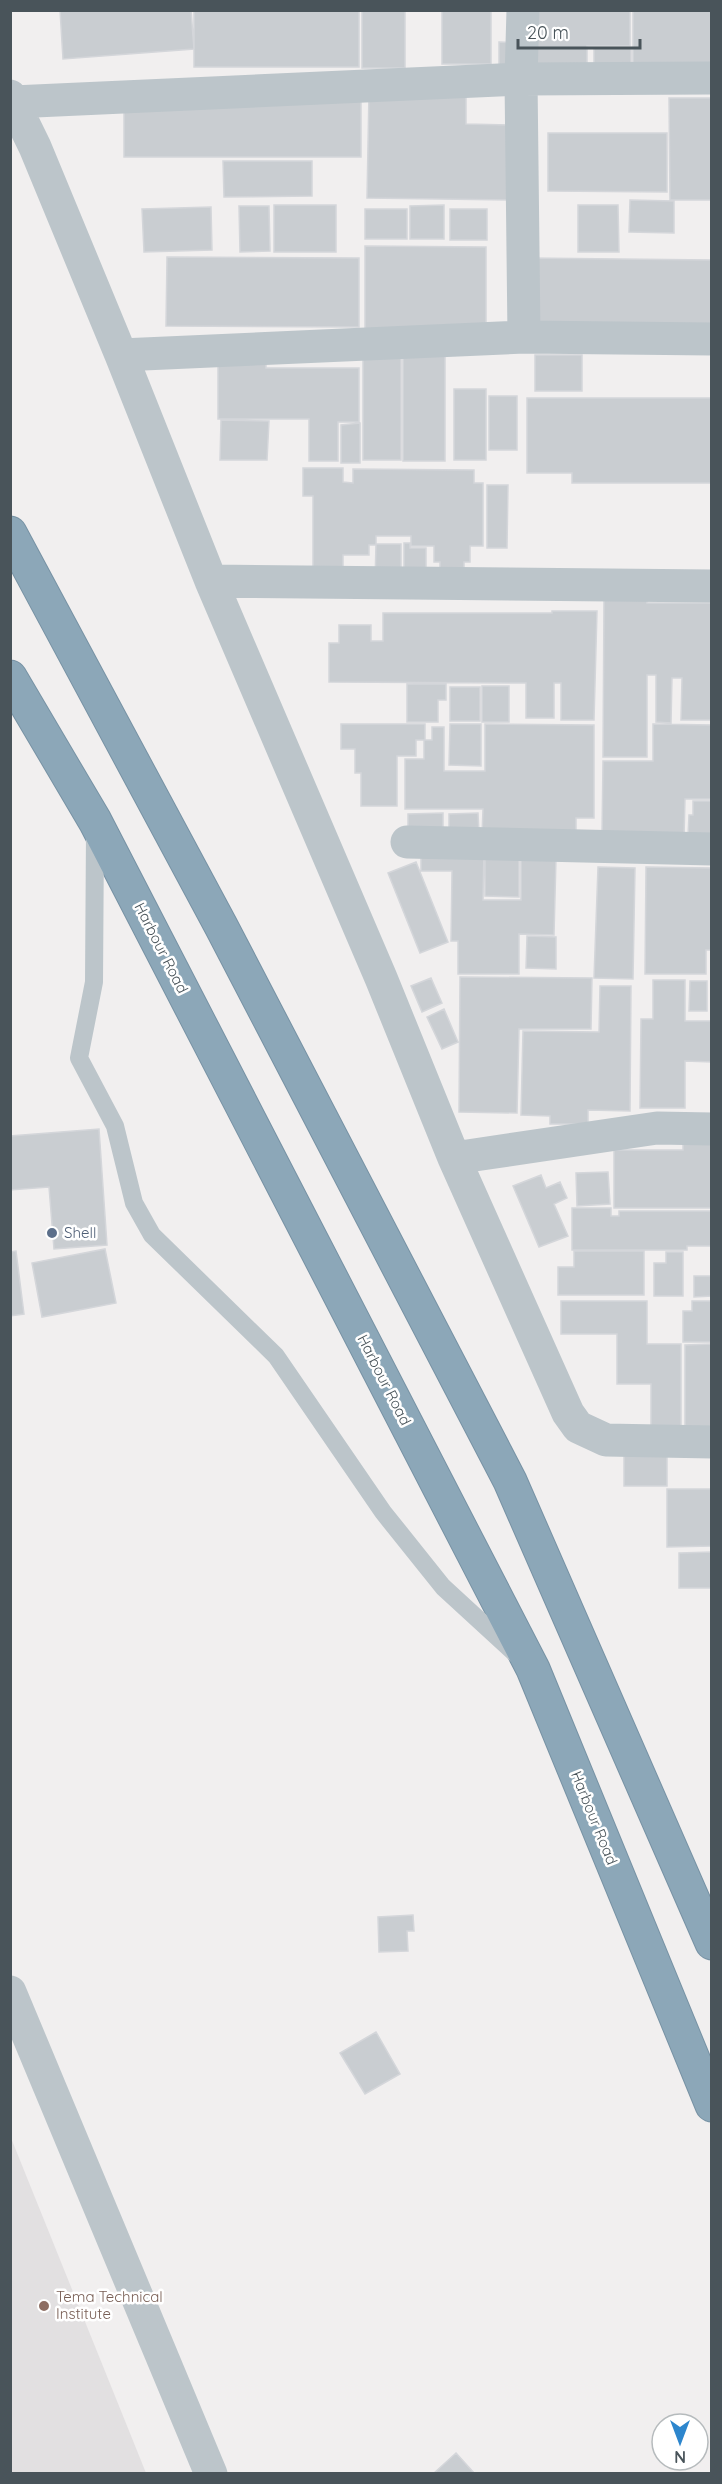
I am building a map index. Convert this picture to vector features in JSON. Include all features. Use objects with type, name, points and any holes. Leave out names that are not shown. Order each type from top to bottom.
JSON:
[{"type":"highway","points":[[10,533],[221,926],[510,1481],[711,1943]]},
{"type":"highway","name":"Harbour Road","points":[[10,677],[95,821],[533,1669],[711,2105]]},
{"type":"street","points":[[523,10],[521,79],[524,337]]},
{"type":"street","points":[[711,78],[521,79],[12,99],[35,147],[122,355],[211,581],[381,978],[454,1158],[568,1413],[578,1427],[606,1440],[711,1442]]},
{"type":"street","points":[[122,355],[524,337],[711,339]]},
{"type":"street","points":[[211,581],[711,586]]},
{"type":"street","points":[[408,842],[711,849]]},
{"type":"street","points":[[454,1158],[657,1128],[711,1129]]},
{"type":"street","points":[[10,1992],[211,2474]]},
{"type":"lane","points":[[95,821],[94,982],[79,1058],[115,1126],[134,1203],[152,1234],[276,1356],[383,1512],[443,1587],[533,1669]]},
{"type":"shaded area","name":"Tema Technical Institute","points":[[11,2138],[146,2473],[11,2473]]},
{"type":"building","points":[[60,10],[191,10],[194,49],[63,59]]},
{"type":"building","points":[[194,10],[359,10],[359,67],[194,67]]},
{"type":"building","points":[[362,10],[405,10],[405,68],[362,68]]},
{"type":"building","points":[[442,10],[491,10],[491,64],[442,64]]},
{"type":"building","points":[[533,10],[630,10],[630,46],[587,46],[587,74],[533,74]]},
{"type":"building","points":[[633,10],[712,10],[712,68],[633,68]]},
{"type":"building","points":[[499,42],[519,43],[519,68],[499,68]]},
{"type":"building","points":[[594,48],[631,48],[631,67],[594,67]]},
{"type":"building","points":[[369,92],[466,93],[466,124],[512,125],[511,200],[367,198]]},
{"type":"building","points":[[669,98],[712,98],[712,200],[670,200]]},
{"type":"building","points":[[361,101],[361,157],[124,157],[124,102]]},
{"type":"building","points":[[548,133],[667,133],[667,192],[548,191]]},
{"type":"building","points":[[223,161],[312,161],[312,196],[224,197]]},
{"type":"building","points":[[630,200],[674,201],[674,233],[629,232]]},
{"type":"building","points":[[274,205],[336,205],[336,252],[274,252]]},
{"type":"building","points":[[444,205],[444,239],[410,239],[410,206]]},
{"type":"building","points":[[578,205],[618,205],[619,252],[578,252]]},
{"type":"building","points":[[239,206],[269,206],[270,251],[240,252]]},
{"type":"building","points":[[211,207],[212,250],[144,252],[142,209]]},
{"type":"building","points":[[365,209],[407,209],[407,239],[365,239]]},
{"type":"building","points":[[450,209],[487,209],[487,240],[450,240]]},
{"type":"building","points":[[365,246],[486,247],[486,334],[365,333]]},
{"type":"building","points":[[167,257],[359,258],[359,327],[166,326]]},
{"type":"building","points":[[527,258],[712,260],[712,325],[527,323]]},
{"type":"building","points":[[363,350],[401,350],[401,460],[363,460]]},
{"type":"building","points":[[403,350],[445,350],[445,461],[403,461]]},
{"type":"building","points":[[218,354],[266,354],[266,368],[359,368],[359,422],[338,422],[338,461],[309,461],[309,419],[218,419]]},
{"type":"building","points":[[535,355],[582,355],[582,391],[535,391]]},
{"type":"building","points":[[454,389],[486,389],[486,460],[454,460]]},
{"type":"building","points":[[489,396],[517,396],[517,450],[489,450]]},
{"type":"building","points":[[527,398],[712,398],[712,483],[572,483],[572,473],[527,473]]},
{"type":"building","points":[[221,420],[269,421],[267,460],[220,460]]},
{"type":"building","points":[[360,423],[360,463],[341,463],[341,425]]},
{"type":"building","points":[[303,468],[343,468],[343,482],[353,483],[353,469],[474,470],[474,483],[483,483],[483,546],[470,546],[470,562],[464,562],[464,581],[440,581],[440,562],[434,562],[434,546],[411,546],[411,536],[376,536],[376,545],[369,545],[369,555],[343,555],[343,577],[313,577],[313,496],[303,496]]},
{"type":"building","points":[[487,485],[508,485],[507,548],[487,548]]},
{"type":"building","points":[[404,543],[410,543],[410,548],[426,548],[426,579],[404,579]]},
{"type":"building","points":[[376,544],[401,544],[401,582],[375,582]]},
{"type":"building","points":[[604,597],[647,597],[647,603],[712,603],[712,720],[681,720],[682,678],[672,678],[671,723],[656,722],[656,675],[647,675],[647,757],[603,757]]},
{"type":"building","points":[[552,611],[597,611],[594,720],[561,720],[561,683],[554,683],[554,718],[526,718],[526,683],[329,682],[329,643],[339,643],[339,625],[371,625],[371,641],[383,641],[383,613],[552,613]]},
{"type":"building","points":[[407,684],[446,684],[446,700],[438,700],[438,722],[407,722]]},
{"type":"building","points":[[482,686],[509,686],[509,722],[482,722]]},
{"type":"building","points":[[450,687],[480,687],[480,721],[450,721]]},
{"type":"building","points":[[341,724],[425,724],[425,740],[416,740],[416,756],[397,756],[397,806],[361,806],[361,773],[355,773],[355,749],[341,749]]},
{"type":"building","points":[[450,724],[481,724],[481,766],[449,765]]},
{"type":"building","points":[[485,724],[594,725],[594,818],[576,818],[576,837],[482,835],[483,809],[405,809],[405,759],[424,759],[424,740],[432,740],[432,727],[444,727],[444,771],[485,771]]},
{"type":"building","points":[[653,724],[712,725],[712,799],[685,799],[684,837],[602,835],[603,761],[653,761]]},
{"type":"building","points":[[693,801],[712,801],[712,836],[688,836],[689,815],[693,815]]},
{"type":"building","points":[[443,813],[443,839],[408,839],[408,814]]},
{"type":"building","points":[[478,813],[479,833],[449,833],[449,814]]},
{"type":"building","points":[[421,847],[484,849],[483,900],[521,900],[521,857],[556,858],[554,935],[519,934],[519,974],[458,974],[458,941],[451,941],[452,871],[421,871]]},
{"type":"building","points":[[485,857],[519,857],[519,897],[485,896]]},
{"type":"building","points":[[416,862],[448,942],[420,953],[388,873]]},
{"type":"building","points":[[598,867],[635,868],[633,979],[594,978]]},
{"type":"building","points":[[646,867],[712,868],[712,950],[706,950],[706,974],[645,974]]},
{"type":"building","points":[[527,936],[556,937],[556,969],[526,968]]},
{"type":"building","points":[[460,977],[592,978],[591,1029],[519,1029],[517,1113],[459,1112]]},
{"type":"building","points":[[431,978],[442,1003],[422,1012],[411,986]]},
{"type":"building","points":[[653,980],[685,980],[685,1021],[712,1021],[712,1062],[685,1061],[685,1108],[640,1108],[641,1019],[653,1019]]},
{"type":"building","points":[[690,981],[707,981],[707,1011],[689,1011]]},
{"type":"building","points":[[600,986],[631,986],[630,1111],[588,1110],[588,1124],[550,1124],[550,1116],[521,1115],[523,1031],[599,1032]]},
{"type":"building","points":[[444,1009],[458,1042],[442,1049],[427,1017]]},
{"type":"building","points":[[99,1129],[107,1245],[54,1249],[49,1187],[10,1190],[10,1136]]},
{"type":"building","points":[[683,1134],[712,1134],[712,1208],[614,1208],[614,1150],[683,1150]]},
{"type":"building","points":[[608,1172],[610,1204],[577,1206],[576,1173]]},
{"type":"building","points":[[541,1175],[546,1188],[560,1182],[567,1198],[554,1204],[568,1236],[539,1247],[513,1186]]},
{"type":"building","points":[[572,1208],[611,1208],[611,1216],[619,1216],[619,1211],[712,1211],[712,1246],[687,1246],[687,1250],[572,1250]]},
{"type":"building","points":[[105,1249],[116,1303],[42,1317],[32,1263]]},
{"type":"building","points":[[16,1251],[24,1314],[10,1316],[10,1252]]},
{"type":"building","points":[[574,1251],[644,1251],[644,1295],[558,1295],[558,1267],[574,1267]]},
{"type":"building","points":[[666,1252],[683,1252],[683,1296],[654,1296],[654,1263],[666,1263]]},
{"type":"building","points":[[694,1276],[712,1276],[712,1296],[694,1297]]},
{"type":"building","points":[[561,1301],[647,1301],[647,1344],[681,1344],[681,1430],[651,1430],[651,1384],[617,1384],[617,1334],[561,1334]]},
{"type":"building","points":[[692,1301],[712,1301],[712,1342],[683,1342],[683,1311],[692,1311]]},
{"type":"building","points":[[712,1344],[712,1431],[685,1431],[685,1345]]},
{"type":"building","points":[[624,1453],[667,1453],[667,1486],[624,1486]]},
{"type":"building","points":[[667,1489],[712,1489],[712,1546],[667,1547]]},
{"type":"building","points":[[712,1552],[712,1588],[679,1588],[679,1553]]},
{"type":"building","points":[[413,1915],[414,1931],[407,1931],[408,1951],[379,1952],[378,1917]]},
{"type":"building","points":[[376,2032],[400,2074],[365,2094],[340,2053]]},
{"type":"building","points":[[456,2453],[475,2474],[433,2474]]},
{"type":"place","name":"Shell","points":[[52,1233]]},
{"type":"place","name":"Tema Technical Institute","points":[[44,2306]]}]
